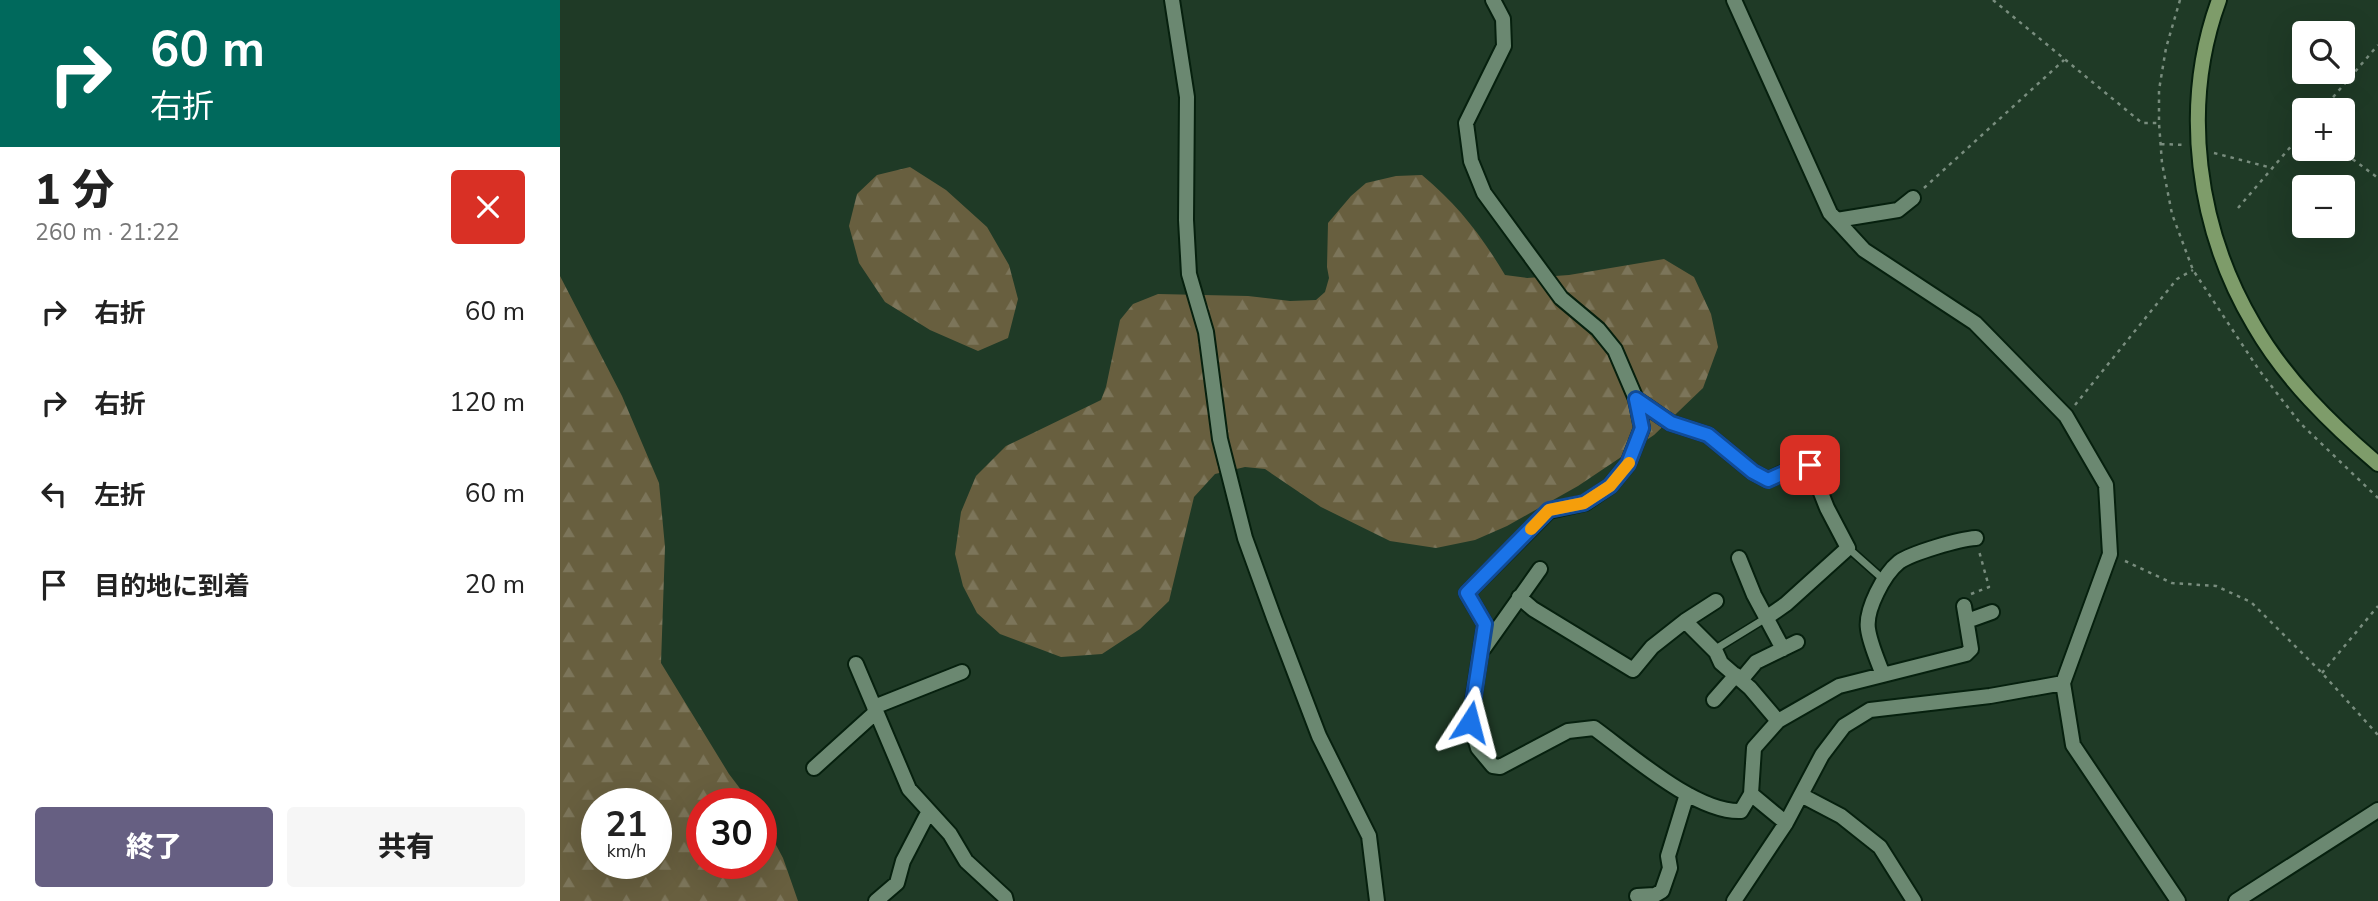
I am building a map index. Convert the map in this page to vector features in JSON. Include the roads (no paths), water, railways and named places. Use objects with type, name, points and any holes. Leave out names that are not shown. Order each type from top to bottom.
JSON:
[{"type":"main road","points":[[2218,0],[2203,57],[2198,137],[2202,180],[2222,259],[2254,326],[2274,356],[2322,412],[2378,464]]},
{"type":"street","points":[[1172,0],[1187,96],[1186,220],[1189,274],[1206,332],[1220,439],[1245,538],[1278,629],[1319,736],[1369,836],[1377,901]]},
{"type":"street","points":[[1493,0],[1503,19],[1504,46],[1466,123],[1471,161],[1484,193],[1561,298],[1598,329],[1615,351],[1636,399],[1642,428],[1628,464],[1610,486],[1584,503],[1549,510],[1467,593],[1485,624],[1470,722],[1478,748],[1493,766],[1500,767],[1568,731],[1594,728],[1687,794],[1729,811],[1741,811],[1751,794],[1754,748],[1778,721],[1839,686],[1966,654],[1971,649],[1964,606]]},
{"type":"street","points":[[1734,0],[1830,213],[1864,250],[1975,323],[2066,416],[2106,485],[2110,554],[2063,683],[2073,745],[2178,901]]},
{"type":"street","points":[[1837,220],[1898,210],[1913,198]]},
{"type":"street","points":[[1636,399],[1671,423],[1708,435],[1753,472],[1768,480],[1799,466],[1810,465],[1827,508],[1849,548],[1786,604],[1766,618]]},
{"type":"street","points":[[1883,675],[1867,628],[1872,604],[1889,571],[1902,560],[1963,538],[1976,538]]},
{"type":"street","points":[[1739,558],[1783,649]]},
{"type":"street","points":[[1481,652],[1540,569]]},
{"type":"street","points":[[1519,597],[1533,609],[1633,670],[1652,647],[1716,601]]},
{"type":"street","points":[[1967,621],[1992,612]]},
{"type":"street","points":[[1685,621],[1714,650],[1721,663],[1738,677],[1778,721]]},
{"type":"street","points":[[1714,701],[1756,662],[1797,642]]},
{"type":"street","points":[[856,664],[909,789],[950,834],[966,861],[1005,897],[1006,901]]},
{"type":"street","points":[[814,768],[875,709],[962,672]]},
{"type":"street","points":[[1734,901],[1786,823],[1822,755],[1844,726],[1870,710],[1990,696],[2063,683]]},
{"type":"street","points":[[1637,896],[1655,895],[1662,891],[1670,868],[1668,856],[1687,794]]},
{"type":"street","points":[[1751,794],[1786,823]]},
{"type":"street","points":[[1801,794],[1841,816],[1880,847],[1914,901]]},
{"type":"street","points":[[2236,901],[2378,810]]},
{"type":"street","points":[[876,901],[897,883],[903,861],[929,811]]},
{"type":"lane","points":[[1849,548],[1884,580]]},
{"type":"lane","points":[[1714,650],[1766,618]]}]
